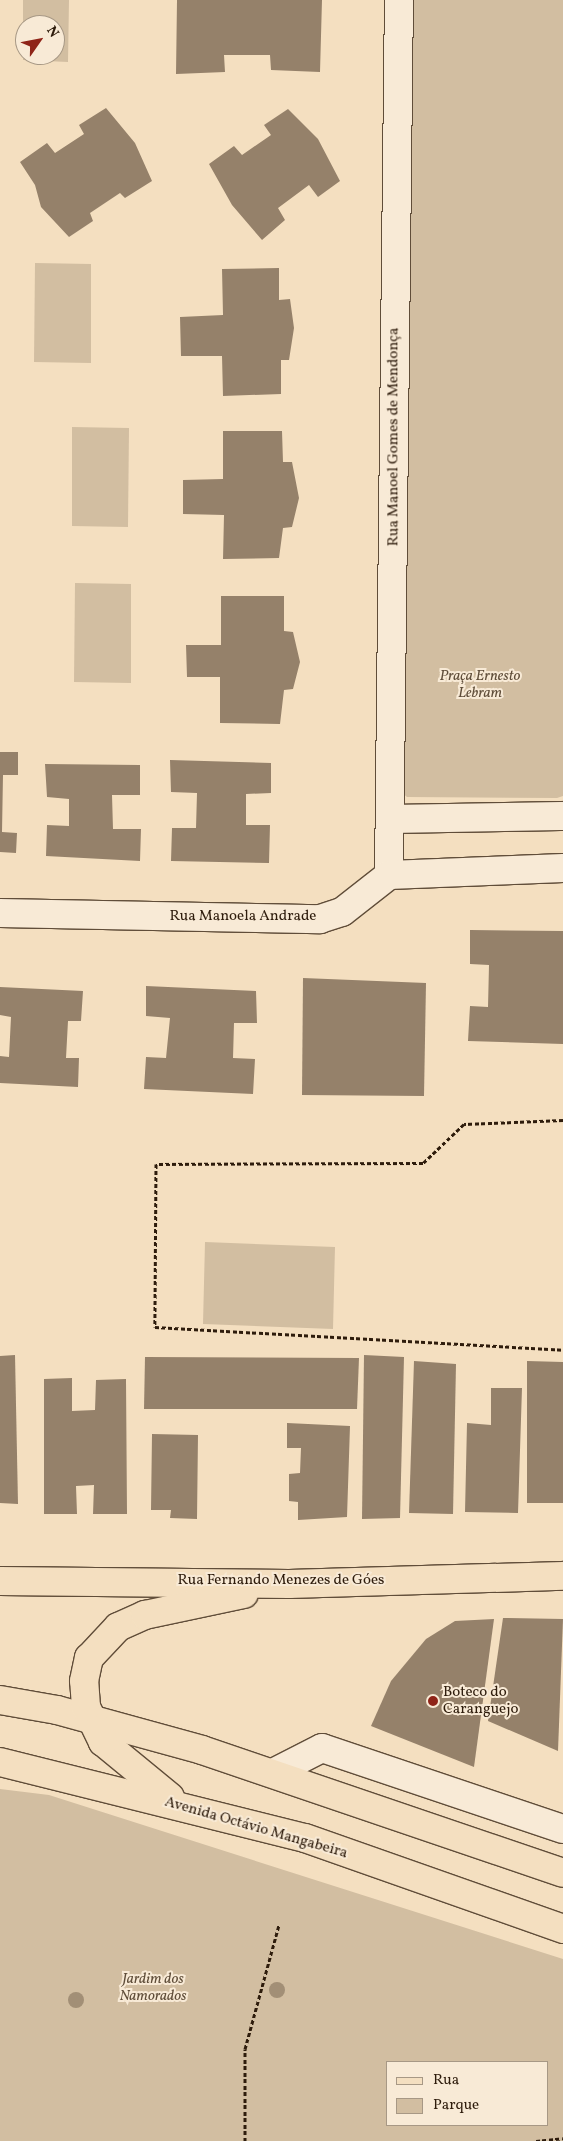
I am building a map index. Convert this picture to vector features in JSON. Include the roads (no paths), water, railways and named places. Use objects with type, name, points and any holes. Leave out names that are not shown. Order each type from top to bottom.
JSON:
[{"type":"main road","name":"Rua Fernando Menezes de Góes","points":[[0,1581],[289,1584],[563,1576]]},
{"type":"main road","points":[[176,1805],[120,1760],[90,1719],[84,1694],[89,1658],[118,1627],[145,1615],[289,1584]]},
{"type":"main road","points":[[0,1700],[90,1719],[273,1773],[563,1873]]},
{"type":"main road","name":"Avenida Octávio Mangabeira","points":[[0,1762],[305,1838],[563,1929]]},
{"type":"street","name":"Rua Manoel Gomes de Mendonça","points":[[389,875],[398,0]]},
{"type":"street","points":[[391,819],[563,816]]},
{"type":"street","points":[[389,875],[563,868]]},
{"type":"street","name":"Rua Manoela Andrade","points":[[0,913],[320,919],[342,912],[389,875]]},
{"type":"street","points":[[273,1773],[322,1748],[563,1829]]},
{"type":"place","name":"Boteco do Caranguejo","points":[[433,1701]]},
{"type":"park label","name":"Praça Ernesto Lebram","points":[[480,684]]},
{"type":"park label","name":"Jardim dos Namorados","points":[[153,1988]]}]
